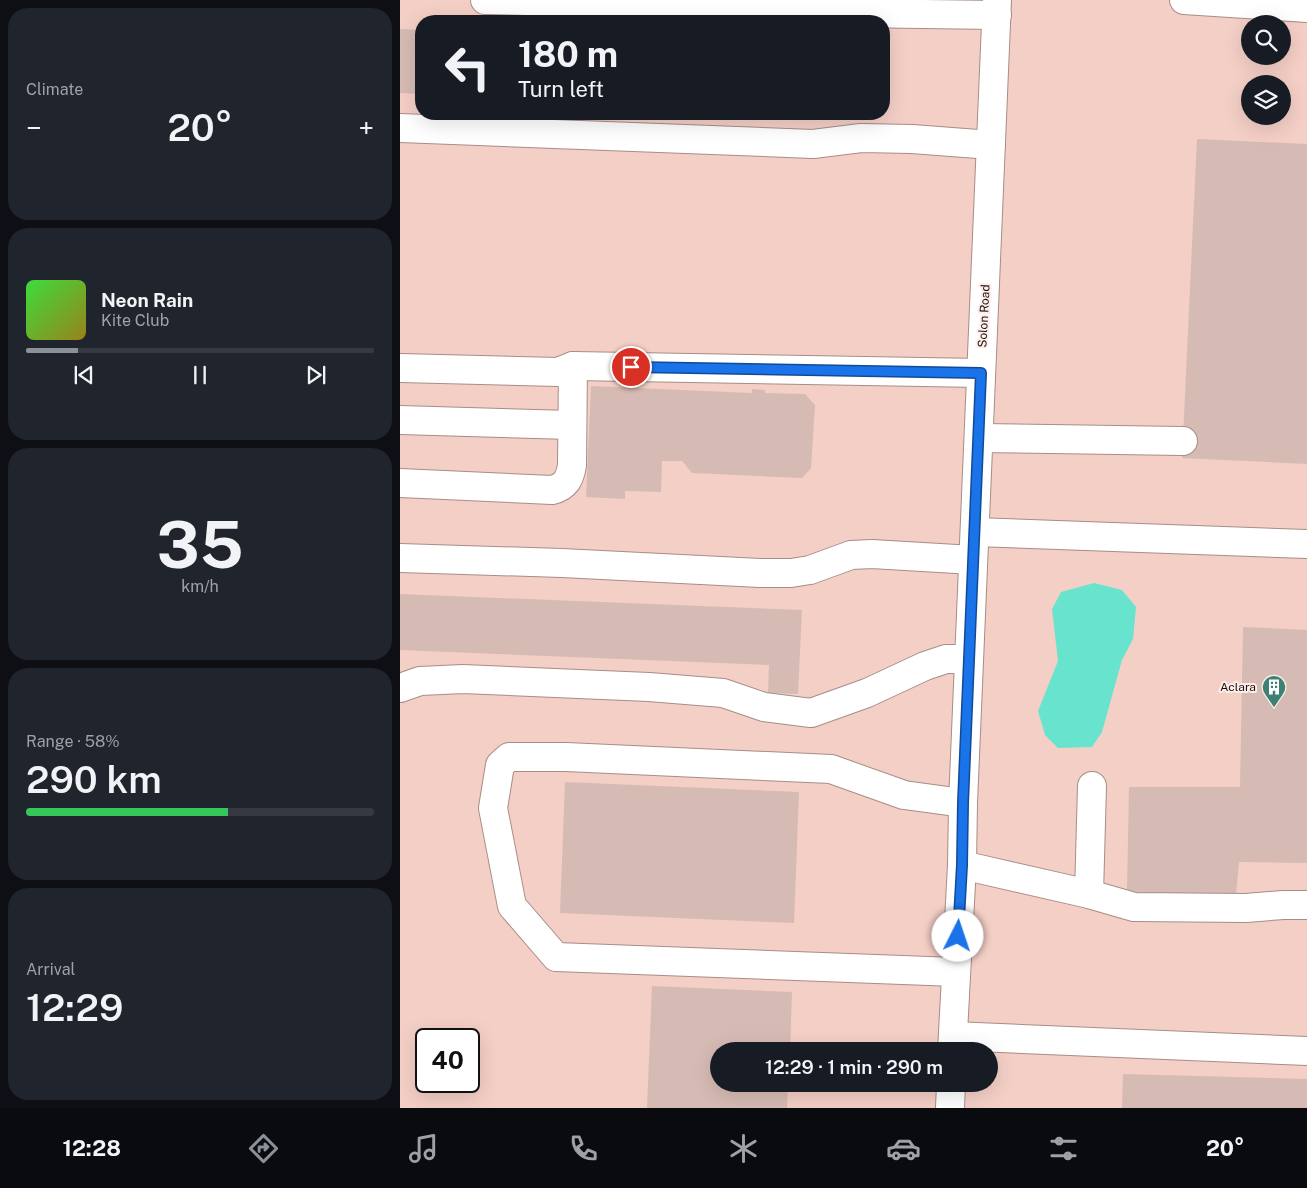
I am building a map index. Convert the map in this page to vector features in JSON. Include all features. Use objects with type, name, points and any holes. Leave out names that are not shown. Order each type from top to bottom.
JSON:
[{"type":"street","points":[[485,0],[691,5],[848,13],[997,8]]},
{"type":"street","points":[[1184,0],[1307,8]]},
{"type":"street","name":"Solon Road","points":[[952,1042],[962,865],[963,803],[997,8]]},
{"type":"street","points":[[400,128],[813,144],[861,138],[912,139],[991,145]]},
{"type":"street","points":[[400,368],[558,372],[573,366],[981,373]]},
{"type":"street","points":[[400,483],[552,490],[560,488],[566,483],[570,474],[573,366]]},
{"type":"street","points":[[400,420],[572,425]]},
{"type":"street","points":[[979,438],[1183,442]]},
{"type":"street","points":[[975,532],[1307,544]]},
{"type":"street","points":[[400,558],[562,563],[760,573],[791,573],[810,570],[851,555],[872,554],[974,560]]},
{"type":"street","points":[[400,688],[420,681],[463,679],[649,687],[723,694],[764,707],[811,713],[867,693],[946,659],[969,659]]},
{"type":"street","points":[[956,972],[556,958],[512,906],[493,808],[500,765],[509,757],[566,757],[831,769],[904,795],[963,803]]},
{"type":"street","points":[[1089,894],[1092,786]]},
{"type":"street","points":[[962,865],[1089,894],[1134,907],[1246,908],[1307,905]]},
{"type":"street","points":[[998,1045],[1307,1051]]},
{"type":"street","points":[[950,1108],[951,1092]]},
{"type":"shaded area","points":[[400,0],[1307,0],[1307,1108],[400,1108]]},
{"type":"water","points":[[1094,583],[1122,590],[1136,607],[1133,639],[1122,660],[1102,732],[1092,747],[1058,748],[1045,735],[1038,711],[1058,661],[1052,609],[1061,592]]},
{"type":"building","points":[[400,29],[415,30],[415,94],[400,93]]},
{"type":"building","points":[[1197,139],[1307,144],[1307,464],[1182,458]]},
{"type":"building","points":[[591,386],[752,393],[752,389],[765,390],[765,393],[805,394],[815,405],[811,468],[802,478],[692,473],[682,461],[662,461],[661,492],[625,491],[625,499],[586,497]]},
{"type":"building","points":[[400,594],[802,610],[798,694],[768,693],[769,665],[400,650]]},
{"type":"building","name":"Aclara","points":[[1243,627],[1307,630],[1307,863],[1239,862],[1236,895],[1127,892],[1129,787],[1240,787]]},
{"type":"building","points":[[565,782],[799,792],[794,923],[560,913]]},
{"type":"building","points":[[652,986],[792,992],[790,1042],[710,1042],[710,1092],[788,1092],[787,1108],[647,1108]]},
{"type":"building","points":[[1123,1074],[1307,1079],[1307,1108],[1122,1108]]},
{"type":"place","name":"Aclara","points":[[1274,708]]},
{"type":"route","points":[[631,367],[981,373],[958,936]]}]
